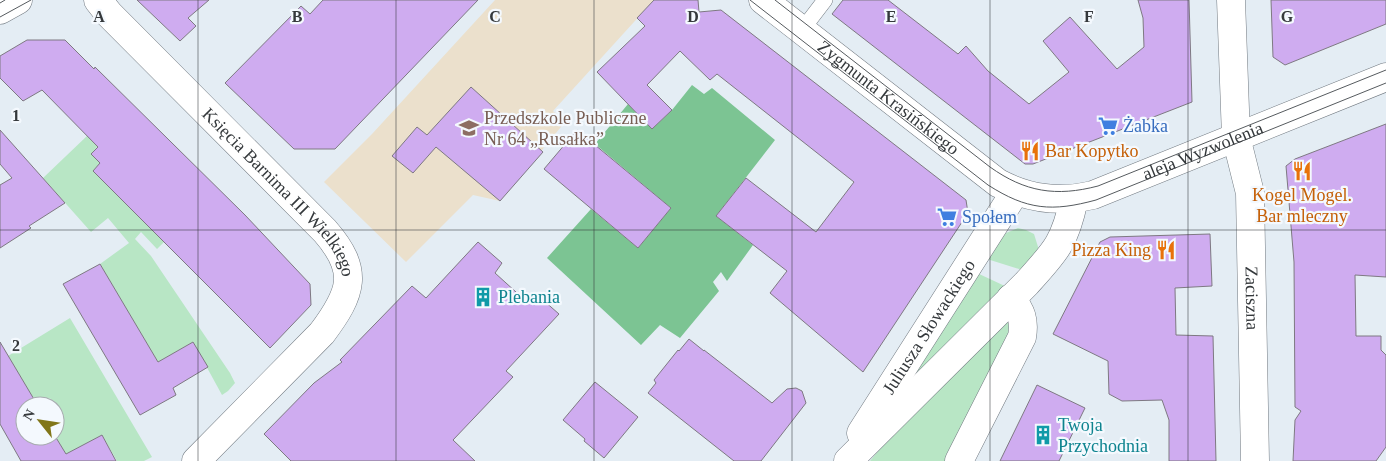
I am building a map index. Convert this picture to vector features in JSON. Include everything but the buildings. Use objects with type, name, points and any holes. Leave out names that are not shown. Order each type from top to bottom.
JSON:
[{"type":"street","points":[[0,10],[18,0]]},
{"type":"street","name":"Księcia Barnima III Wielkiego","points":[[98,0],[109,14],[325,231],[336,243],[347,266],[347,292],[334,318],[322,333],[196,461]]},
{"type":"street","name":"Zygmunta Krasińskiego","points":[[762,0],[974,165],[998,183],[1015,192]]},
{"type":"street","name":"Zaciszna","points":[[1231,0],[1236,137],[1250,193],[1255,461]]},
{"type":"street","name":"aleja Wyzwolenia","points":[[1015,192],[1045,200],[1074,199],[1093,194],[1386,77]]},
{"type":"street","name":"Juliusza Słowackiego","points":[[842,461],[1015,192]]},
{"type":"street","name":"Juliusza Słowackiego","points":[[848,461],[1011,298],[1058,248],[1068,228],[1074,199]]},
{"type":"street","points":[[959,461],[1022,336],[1024,324],[1022,314],[1011,298]]},
{"type":"lane","points":[[802,30],[825,0]]},
{"type":"shaded area","name":"Przedszkole Publiczne Nr 64 „Rusałka”","points":[[495,0],[654,0],[553,111],[565,122],[500,201],[473,195],[406,262],[324,182],[372,134]]},
{"type":"green space","points":[[692,85],[704,94],[712,88],[775,140],[716,216],[753,245],[727,281],[721,272],[713,282],[719,291],[680,338],[660,325],[641,345],[547,258],[591,209],[638,248],[671,208],[595,144],[628,104],[652,129],[672,110]]},
{"type":"green space","points":[[88,135],[98,146],[91,154],[100,163],[93,171],[164,242],[157,249],[141,232],[135,239],[151,256],[230,373],[235,383],[222,395],[193,342],[158,362],[100,264],[129,243],[108,218],[91,232],[43,178]]},
{"type":"green space","points":[[1018,228],[1034,234],[1039,250],[1022,270],[987,259],[1006,233]]},
{"type":"green space","points":[[977,273],[1007,287],[916,376],[914,375]]},
{"type":"green space","points":[[70,318],[152,457],[144,461],[117,461],[102,435],[66,454],[61,446],[65,446],[65,396],[32,396],[8,356]]},
{"type":"green space","points":[[1006,322],[1012,324],[1014,329],[951,461],[870,461],[888,439]]},
{"type":"tram line","points":[[0,3],[5,0]]},
{"type":"tram line","points":[[0,17],[31,0]]},
{"type":"tram line","points":[[750,0],[988,185],[1015,200],[1040,206],[1066,206],[1096,200],[1386,83]]},
{"type":"tram line","points":[[775,0],[990,167],[1016,182],[1041,190],[1068,191],[1098,186],[1386,70]]},
{"type":"place","name":"Żabka","points":[[1108,126]]},
{"type":"place","name":"Przedszkole Publiczne Nr 64 „Rusałka”","points":[[469,128]]},
{"type":"place","name":"Bar Kopytko","points":[[1030,151]]},
{"type":"place","name":"Kogel Mogel. Bar mleczny","points":[[1302,171]]},
{"type":"place","name":"Społem","points":[[947,217]]},
{"type":"place","name":"Pizza King","points":[[1166,250]]},
{"type":"place","name":"Plebania","points":[[483,297]]},
{"type":"place","name":"Twoja Przychodnia","points":[[1043,435]]}]
